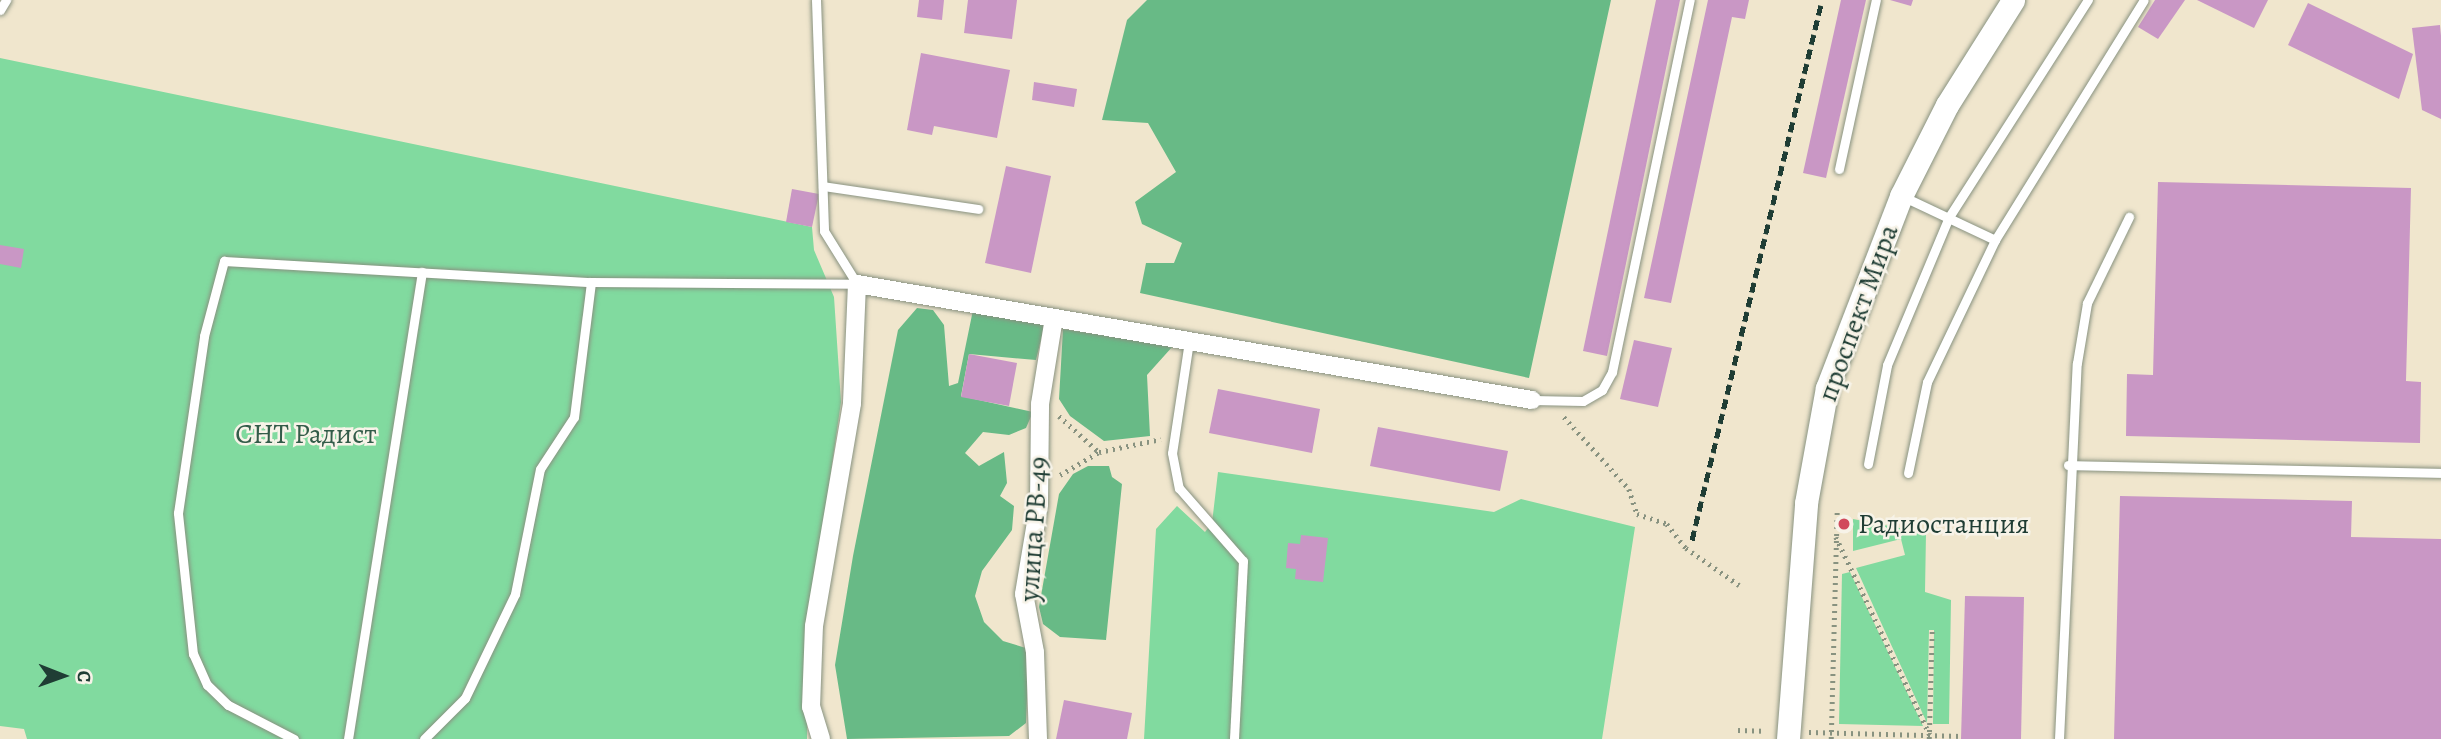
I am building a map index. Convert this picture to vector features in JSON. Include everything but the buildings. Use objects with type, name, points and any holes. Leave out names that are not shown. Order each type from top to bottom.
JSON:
[{"type":"street","name":"проспект Мира","points":[[1799,736],[1805,516],[1827,388],[1901,196],[1947,105],[2013,0]]},
{"type":"street","points":[[821,739],[811,707],[814,625],[852,403],[857,284],[1540,401]]},
{"type":"street","name":"улица РВ-49","points":[[1038,739],[1035,652],[1024,594],[1039,504],[1044,380],[1054,318]]},
{"type":"lane","points":[[0,10],[6,0]]},
{"type":"lane","points":[[816,0],[824,231],[857,284]]},
{"type":"lane","points":[[1540,401],[1583,401],[1602,390],[1612,372],[1690,0]]},
{"type":"lane","points":[[1839,169],[1876,0]]},
{"type":"lane","points":[[1868,464],[1887,365],[1949,217],[2088,0]]},
{"type":"lane","points":[[1908,473],[1927,382],[1995,240],[2144,0]]},
{"type":"lane","points":[[823,186],[978,209]]},
{"type":"lane","points":[[1901,196],[1995,240]]},
{"type":"lane","points":[[2059,739],[2068,465],[2087,303],[2129,217]]},
{"type":"lane","points":[[294,739],[228,705],[207,685],[193,654],[178,513],[204,336],[224,261],[591,282],[857,284]]},
{"type":"lane","points":[[348,739],[422,272]]},
{"type":"lane","points":[[424,739],[465,698],[515,594],[540,469],[574,417],[591,282]]},
{"type":"lane","points":[[1189,341],[1174,439],[1179,488],[1242,561],[1234,739]]},
{"type":"lane","points":[[2068,465],[2441,473]]},
{"type":"path","points":[[1044,380],[1065,423],[1099,452]]},
{"type":"path","points":[[1540,401],[1604,456],[1643,515],[1653,518],[1739,585]]},
{"type":"path","points":[[1039,504],[1069,466],[1099,452],[1174,439]]},
{"type":"path","points":[[1831,736],[1837,511]]},
{"type":"path","points":[[1835,535],[1929,737]]},
{"type":"path","points":[[1929,737],[1932,631]]},
{"type":"path","points":[[1738,730],[1763,731]]},
{"type":"path","points":[[1799,736],[1962,736]]},
{"type":"green space","points":[[1147,0],[1611,0],[1529,378],[1140,293],[1146,263],[1174,263],[1182,243],[1142,224],[1135,202],[1176,172],[1148,123],[1102,120],[1127,20]]},
{"type":"green space","name":"СНТ Радист","points":[[0,58],[812,227],[814,250],[834,297],[841,402],[808,631],[807,739],[27,739],[24,729],[0,726]]},
{"type":"green space","points":[[917,308],[933,310],[944,325],[949,386],[958,383],[973,310],[1045,323],[1036,360],[969,354],[961,396],[1033,412],[1026,428],[1009,435],[983,432],[965,453],[979,466],[1004,452],[1007,483],[1000,496],[1014,506],[1012,530],[982,571],[975,596],[984,622],[1003,641],[1029,649],[1026,723],[1009,736],[847,739],[835,665],[853,556],[898,330]]},
{"type":"green space","points":[[1063,329],[1173,346],[1147,375],[1150,436],[1104,441],[1070,416],[1059,399]]},
{"type":"green space","points":[[1088,466],[1109,466],[1112,477],[1122,484],[1106,640],[1060,637],[1043,624],[1039,607],[1059,494],[1073,474]]},
{"type":"green space","points":[[1218,472],[1494,512],[1521,499],[1635,527],[1602,739],[1144,739],[1156,529],[1177,506],[1205,532],[1212,523]]},
{"type":"green space","points":[[1853,519],[1926,533],[1925,592],[1951,600],[1949,724],[1933,724],[1934,630],[1929,630],[1927,723],[1856,568],[1905,555],[1901,539],[1853,551]]},
{"type":"green space","points":[[1850,572],[1923,726],[1839,724],[1842,574]]},
{"type":"railway","points":[[1692,540],[1822,0]]},
{"type":"place","name":"Радиостанция","points":[[1844,524]]}]
